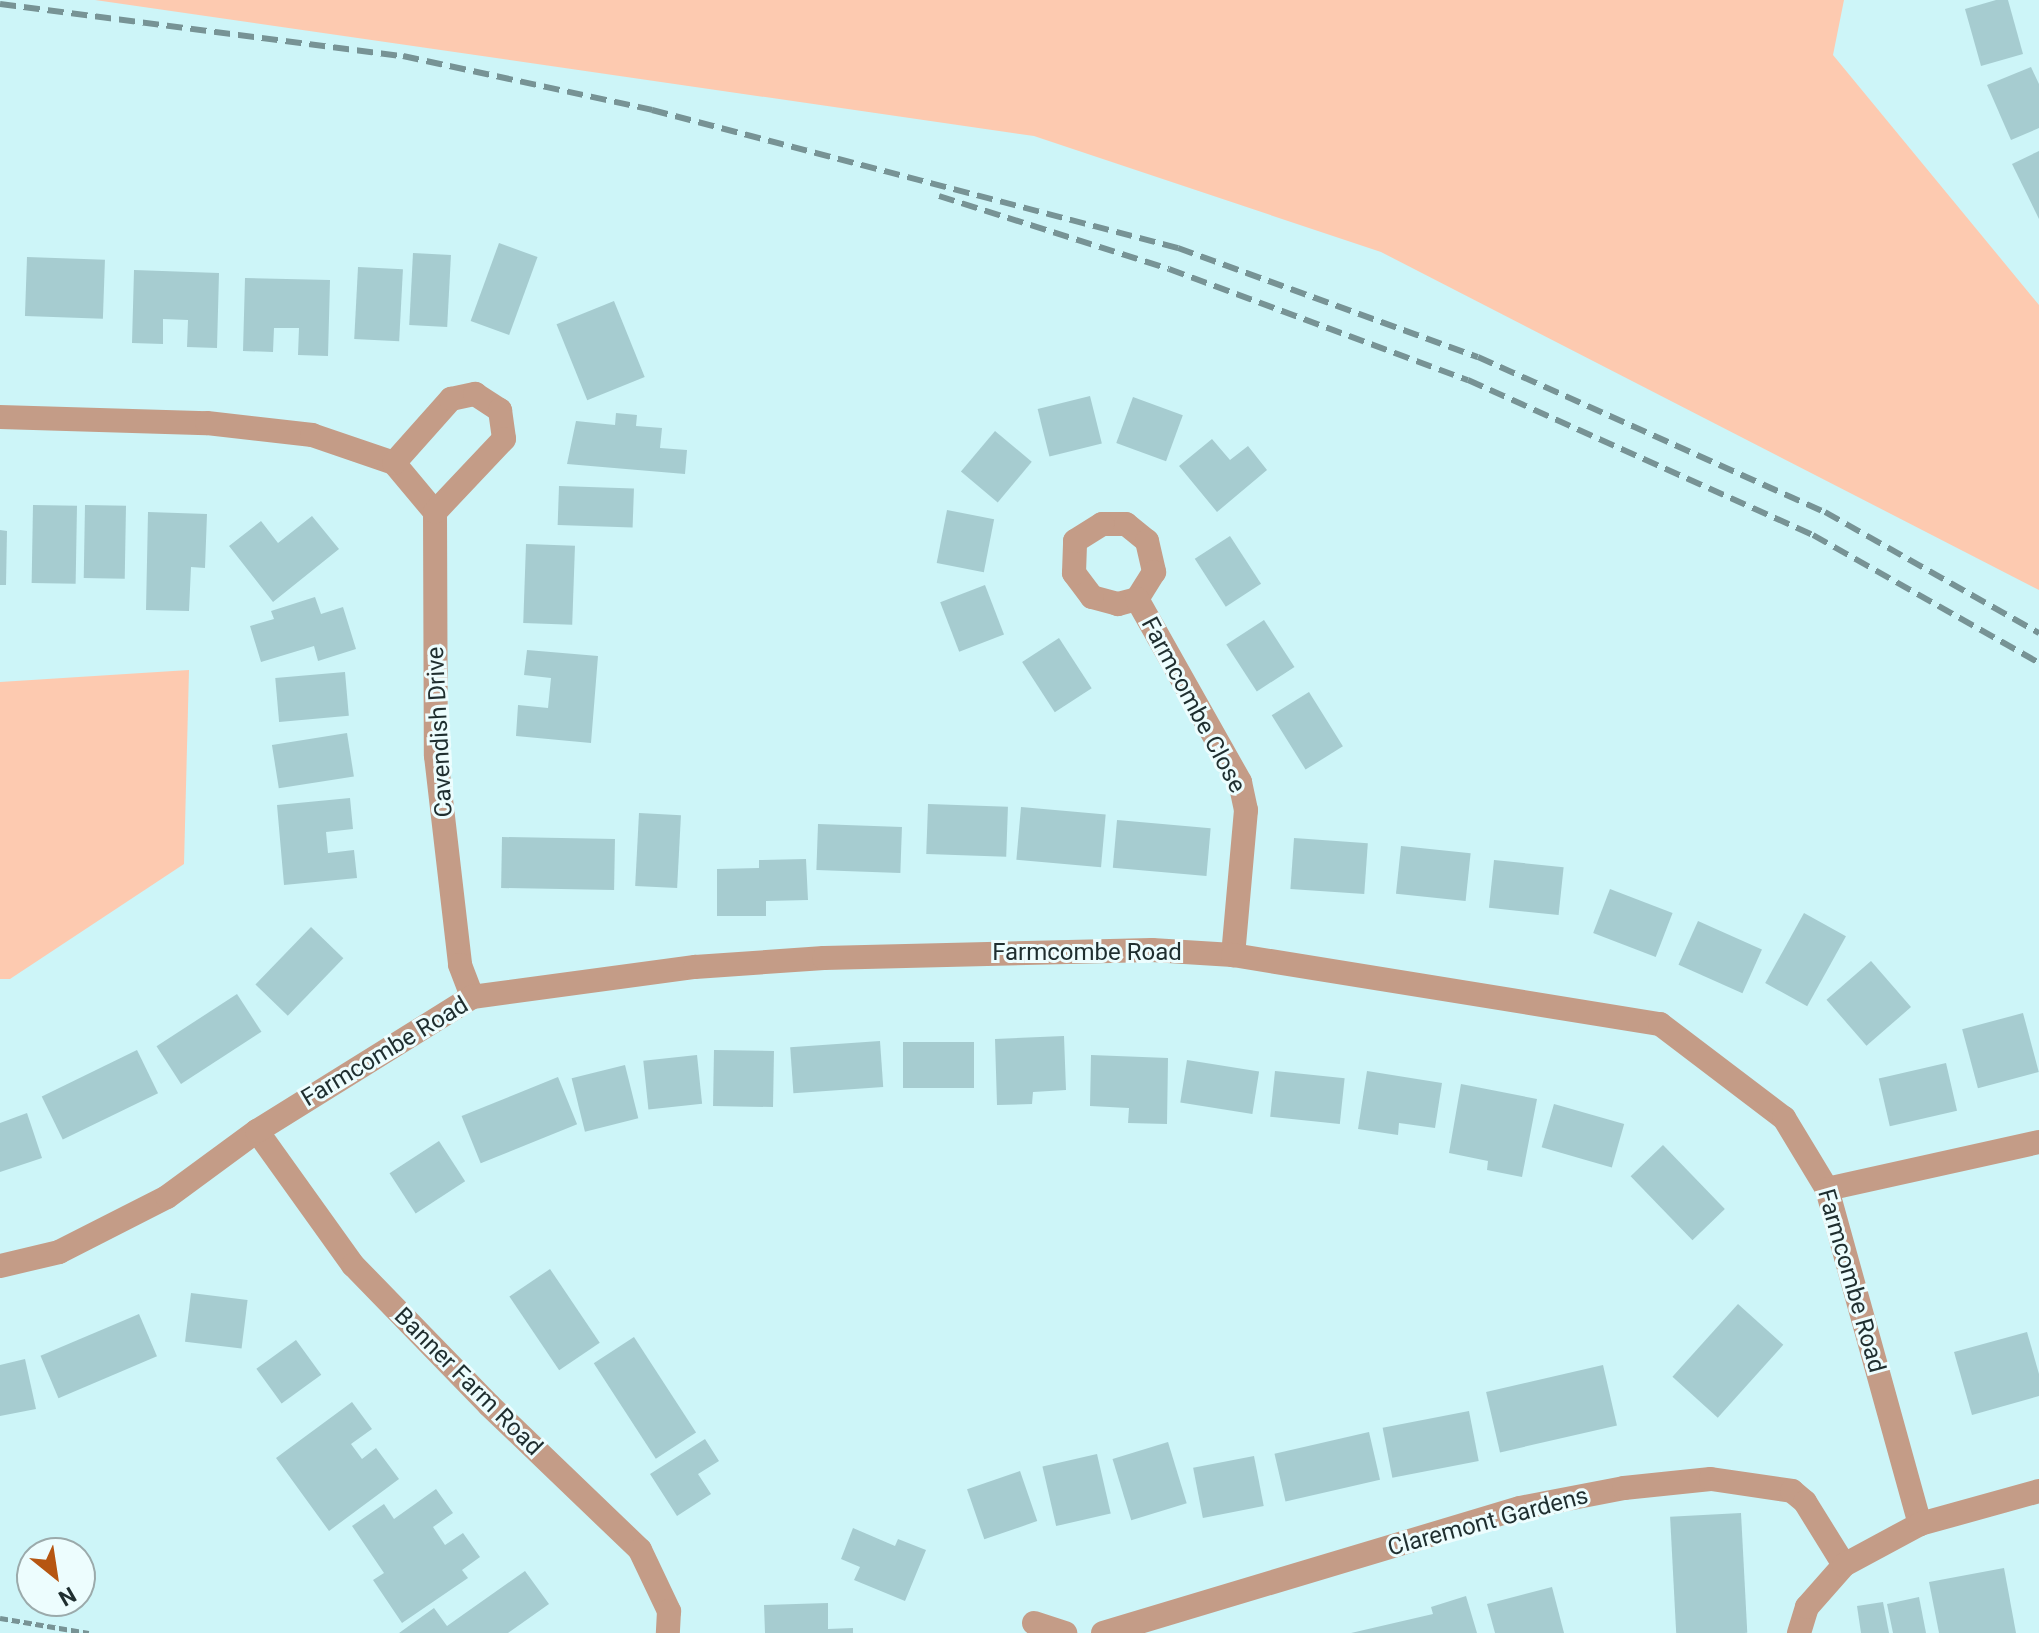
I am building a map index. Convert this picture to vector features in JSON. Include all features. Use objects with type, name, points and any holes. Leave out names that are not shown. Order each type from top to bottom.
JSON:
[{"type":"street","points":[[0,417],[207,423],[312,435],[394,463],[435,512],[504,439],[500,410],[475,394],[451,399],[394,463]]},
{"type":"street","name":"Cavendish Drive","points":[[435,512],[436,756],[460,965],[472,997]]},
{"type":"street","name":"Farmcombe Close","points":[[1137,599],[1240,782],[1246,810],[1233,955]]},
{"type":"street","name":"Farmcombe Road","points":[[0,1266],[59,1252],[167,1197],[257,1131],[472,997],[695,967],[824,958],[1152,950],[1233,955],[1660,1024],[1784,1118],[1827,1189],[1920,1524]]},
{"type":"street","name":"Banner Farm Road","points":[[257,1131],[353,1265],[489,1405],[640,1550],[669,1611],[668,1633]]},
{"type":"street","points":[[1827,1189],[2039,1142]]},
{"type":"street","name":"Claremont Gardens","points":[[1103,1633],[1520,1508],[1624,1488],[1711,1479],[1792,1491],[1805,1502],[1844,1565]]},
{"type":"street","points":[[1799,1633],[1807,1607],[1844,1565],[1920,1524],[2039,1491]]},
{"type":"street","points":[[1034,1623],[1065,1633]]},
{"type":"path","points":[[0,1618],[89,1633]]},
{"type":"shaded area","points":[[95,0],[1844,0],[1833,55],[2039,305],[2039,590],[1381,252],[1034,136]]},
{"type":"shaded area","points":[[189,670],[184,864],[10,979],[0,979],[0,682]]},
{"type":"building","points":[[1996,0],[2008,0],[2023,54],[1981,66],[1965,9]]},
{"type":"building","points":[[2031,67],[2039,84],[2039,128],[2011,140],[1987,85]]},
{"type":"building","points":[[2039,151],[2039,219],[2012,164]]},
{"type":"building","points":[[499,243],[538,257],[509,335],[471,321]]},
{"type":"building","points":[[413,253],[451,255],[447,327],[409,325]]},
{"type":"building","points":[[27,257],[105,260],[103,319],[25,316]]},
{"type":"building","points":[[358,267],[403,269],[399,341],[354,339]]},
{"type":"building","points":[[134,270],[219,273],[217,348],[187,347],[188,320],[163,319],[163,344],[132,343]]},
{"type":"building","points":[[245,278],[330,280],[328,356],[298,355],[299,328],[274,328],[273,352],[243,351]]},
{"type":"building","points":[[614,301],[645,377],[587,400],[557,324]]},
{"type":"building","points":[[1090,396],[1102,444],[1049,457],[1038,409]]},
{"type":"building","points":[[1133,397],[1183,415],[1166,461],[1116,443]]},
{"type":"building","points":[[616,413],[637,415],[636,426],[662,428],[660,448],[687,450],[685,474],[567,464],[576,421],[615,425]]},
{"type":"building","points":[[995,431],[1032,462],[998,502],[961,472]]},
{"type":"building","points":[[1212,439],[1230,460],[1248,446],[1267,470],[1217,512],[1179,466]]},
{"type":"building","points":[[559,486],[634,489],[633,528],[558,525]]},
{"type":"building","points":[[33,505],[77,506],[76,584],[32,583]]},
{"type":"building","points":[[85,505],[126,506],[125,579],[84,578]]},
{"type":"building","points":[[947,510],[994,519],[984,572],[937,563]]},
{"type":"building","points":[[148,512],[207,514],[205,568],[191,567],[189,611],[146,610]]},
{"type":"building","points":[[312,516],[339,549],[273,602],[229,546],[261,521],[278,543]]},
{"type":"building","points":[[0,530],[7,531],[6,585],[0,585]]},
{"type":"building","points":[[1230,536],[1261,584],[1226,607],[1195,559]]},
{"type":"building","points":[[526,544],[575,546],[572,625],[523,623]]},
{"type":"building","points":[[985,585],[1004,634],[959,652],[940,602]]},
{"type":"building","points":[[315,597],[321,614],[343,607],[356,649],[318,661],[314,646],[261,662],[250,626],[274,619],[271,611]]},
{"type":"building","points":[[1264,620],[1294,667],[1257,691],[1226,645]]},
{"type":"building","points":[[1059,638],[1092,688],[1055,712],[1022,662]]},
{"type":"building","points":[[527,650],[598,656],[591,743],[516,736],[518,705],[548,708],[551,678],[524,675]]},
{"type":"building","points":[[345,672],[349,716],[279,722],[275,678]]},
{"type":"building","points":[[1309,692],[1343,746],[1306,770],[1272,715]]},
{"type":"building","points":[[347,733],[354,776],[279,788],[272,745]]},
{"type":"building","points":[[350,798],[353,829],[326,832],[328,853],[354,850],[357,878],[284,885],[277,805]]},
{"type":"building","points":[[928,804],[1008,807],[1006,857],[926,854]]},
{"type":"building","points":[[1021,807],[1106,814],[1101,867],[1016,860]]},
{"type":"building","points":[[639,813],[681,815],[677,888],[635,886]]},
{"type":"building","points":[[1117,820],[1211,828],[1206,876],[1113,868]]},
{"type":"building","points":[[818,824],[902,827],[900,873],[816,870]]},
{"type":"building","points":[[502,837],[615,839],[614,890],[501,888]]},
{"type":"building","points":[[1294,838],[1368,843],[1364,894],[1290,889]]},
{"type":"building","points":[[1401,846],[1471,853],[1466,901],[1396,894]]},
{"type":"building","points":[[806,859],[808,900],[766,901],[766,916],[717,916],[717,869],[759,868],[759,860]]},
{"type":"building","points":[[1494,860],[1564,867],[1559,915],[1489,908]]},
{"type":"building","points":[[1610,889],[1673,913],[1656,957],[1593,933]]},
{"type":"building","points":[[1804,913],[1846,936],[1807,1006],[1765,983]]},
{"type":"building","points":[[1698,921],[1762,949],[1742,993],[1678,965]]},
{"type":"building","points":[[311,927],[343,958],[288,1016],[255,985]]},
{"type":"building","points":[[1871,961],[1911,1007],[1866,1046],[1826,1000]]},
{"type":"building","points":[[237,994],[262,1032],[181,1084],[156,1046]]},
{"type":"building","points":[[2023,1013],[2039,1072],[1978,1088],[1962,1029]]},
{"type":"building","points":[[1064,1036],[1066,1090],[1033,1092],[1032,1104],[997,1105],[995,1039]]},
{"type":"building","points":[[880,1041],[883,1087],[793,1093],[790,1047]]},
{"type":"building","points":[[903,1042],[974,1042],[974,1088],[903,1088]]},
{"type":"building","points":[[137,1050],[158,1093],[63,1140],[42,1096]]},
{"type":"building","points":[[714,1050],[774,1051],[773,1107],[713,1106]]},
{"type":"building","points":[[697,1055],[702,1104],[648,1109],[643,1061]]},
{"type":"building","points":[[1091,1055],[1168,1058],[1167,1124],[1128,1123],[1129,1108],[1090,1106]]},
{"type":"building","points":[[1187,1060],[1259,1071],[1252,1114],[1180,1102]]},
{"type":"building","points":[[1946,1063],[1957,1111],[1890,1126],[1879,1079]]},
{"type":"building","points":[[625,1065],[638,1118],[585,1132],[572,1078]]},
{"type":"building","points":[[1275,1071],[1345,1078],[1340,1124],[1270,1117]]},
{"type":"building","points":[[1367,1071],[1442,1083],[1435,1128],[1399,1123],[1398,1135],[1358,1129]]},
{"type":"building","points":[[558,1077],[577,1124],[481,1163],[462,1116]]},
{"type":"building","points":[[1461,1084],[1537,1099],[1522,1177],[1487,1170],[1488,1161],[1449,1153]]},
{"type":"building","points":[[1554,1104],[1624,1124],[1612,1167],[1542,1147]]},
{"type":"building","points":[[27,1113],[42,1158],[0,1172],[0,1123]]},
{"type":"building","points":[[439,1141],[465,1181],[416,1213],[390,1173]]},
{"type":"building","points":[[1663,1145],[1725,1209],[1692,1240],[1631,1176]]},
{"type":"building","points":[[550,1269],[600,1343],[559,1370],[509,1296]]},
{"type":"building","points":[[191,1293],[248,1300],[242,1349],[185,1342]]},
{"type":"building","points":[[1738,1304],[1783,1345],[1718,1418],[1672,1377]]},
{"type":"building","points":[[139,1314],[157,1356],[58,1398],[41,1356]]},
{"type":"building","points":[[2027,1332],[2039,1374],[2039,1396],[1972,1415],[1954,1352]]},
{"type":"building","points":[[634,1337],[696,1433],[656,1459],[594,1363]]},
{"type":"building","points":[[296,1340],[321,1375],[282,1404],[256,1369]]},
{"type":"building","points":[[25,1359],[36,1409],[0,1416],[0,1365]]},
{"type":"building","points":[[1603,1365],[1617,1425],[1500,1452],[1486,1392]]},
{"type":"building","points":[[352,1402],[372,1429],[351,1444],[362,1459],[376,1448],[399,1479],[329,1531],[276,1458]]},
{"type":"building","points":[[1469,1411],[1479,1461],[1392,1478],[1383,1428]]},
{"type":"building","points":[[1369,1432],[1380,1480],[1286,1502],[1274,1454]]},
{"type":"building","points":[[705,1439],[719,1461],[698,1474],[711,1494],[677,1516],[650,1474]]},
{"type":"building","points":[[1168,1442],[1187,1503],[1131,1520],[1113,1459]]},
{"type":"building","points":[[1097,1454],[1111,1513],[1056,1526],[1042,1467]]},
{"type":"building","points":[[1254,1456],[1264,1506],[1203,1518],[1193,1468]]},
{"type":"building","points":[[1020,1471],[1037,1521],[984,1539],[967,1489]]},
{"type":"building","points":[[436,1489],[453,1513],[433,1527],[445,1545],[463,1533],[480,1557],[462,1570],[468,1578],[402,1623],[373,1580],[384,1573],[352,1526],[384,1504],[394,1519]]},
{"type":"building","points":[[1741,1513],[1747,1633],[1676,1633],[1670,1517]]},
{"type":"building","points":[[853,1528],[895,1546],[898,1539],[926,1550],[905,1601],[854,1580],[860,1567],[841,1559]]},
{"type":"building","points":[[2004,1568],[2016,1633],[1939,1633],[1929,1582]]},
{"type":"building","points":[[525,1571],[549,1604],[508,1633],[399,1633],[434,1608],[447,1626]]},
{"type":"building","points":[[1552,1587],[1564,1633],[1495,1633],[1487,1604]]},
{"type":"building","points":[[1466,1596],[1477,1633],[1351,1633],[1433,1614],[1431,1607]]},
{"type":"building","points":[[1919,1597],[1926,1633],[1893,1633],[1887,1604]]},
{"type":"building","points":[[1883,1602],[1889,1633],[1861,1633],[1857,1606]]},
{"type":"building","points":[[828,1603],[828,1629],[853,1628],[853,1633],[765,1633],[764,1605]]},
{"type":"railway","points":[[0,4],[403,56],[652,110],[1178,248],[1478,357],[1825,512],[2039,633]]},
{"type":"railway","points":[[939,196],[1169,269],[1468,380],[1813,535],[2039,663]]}]
